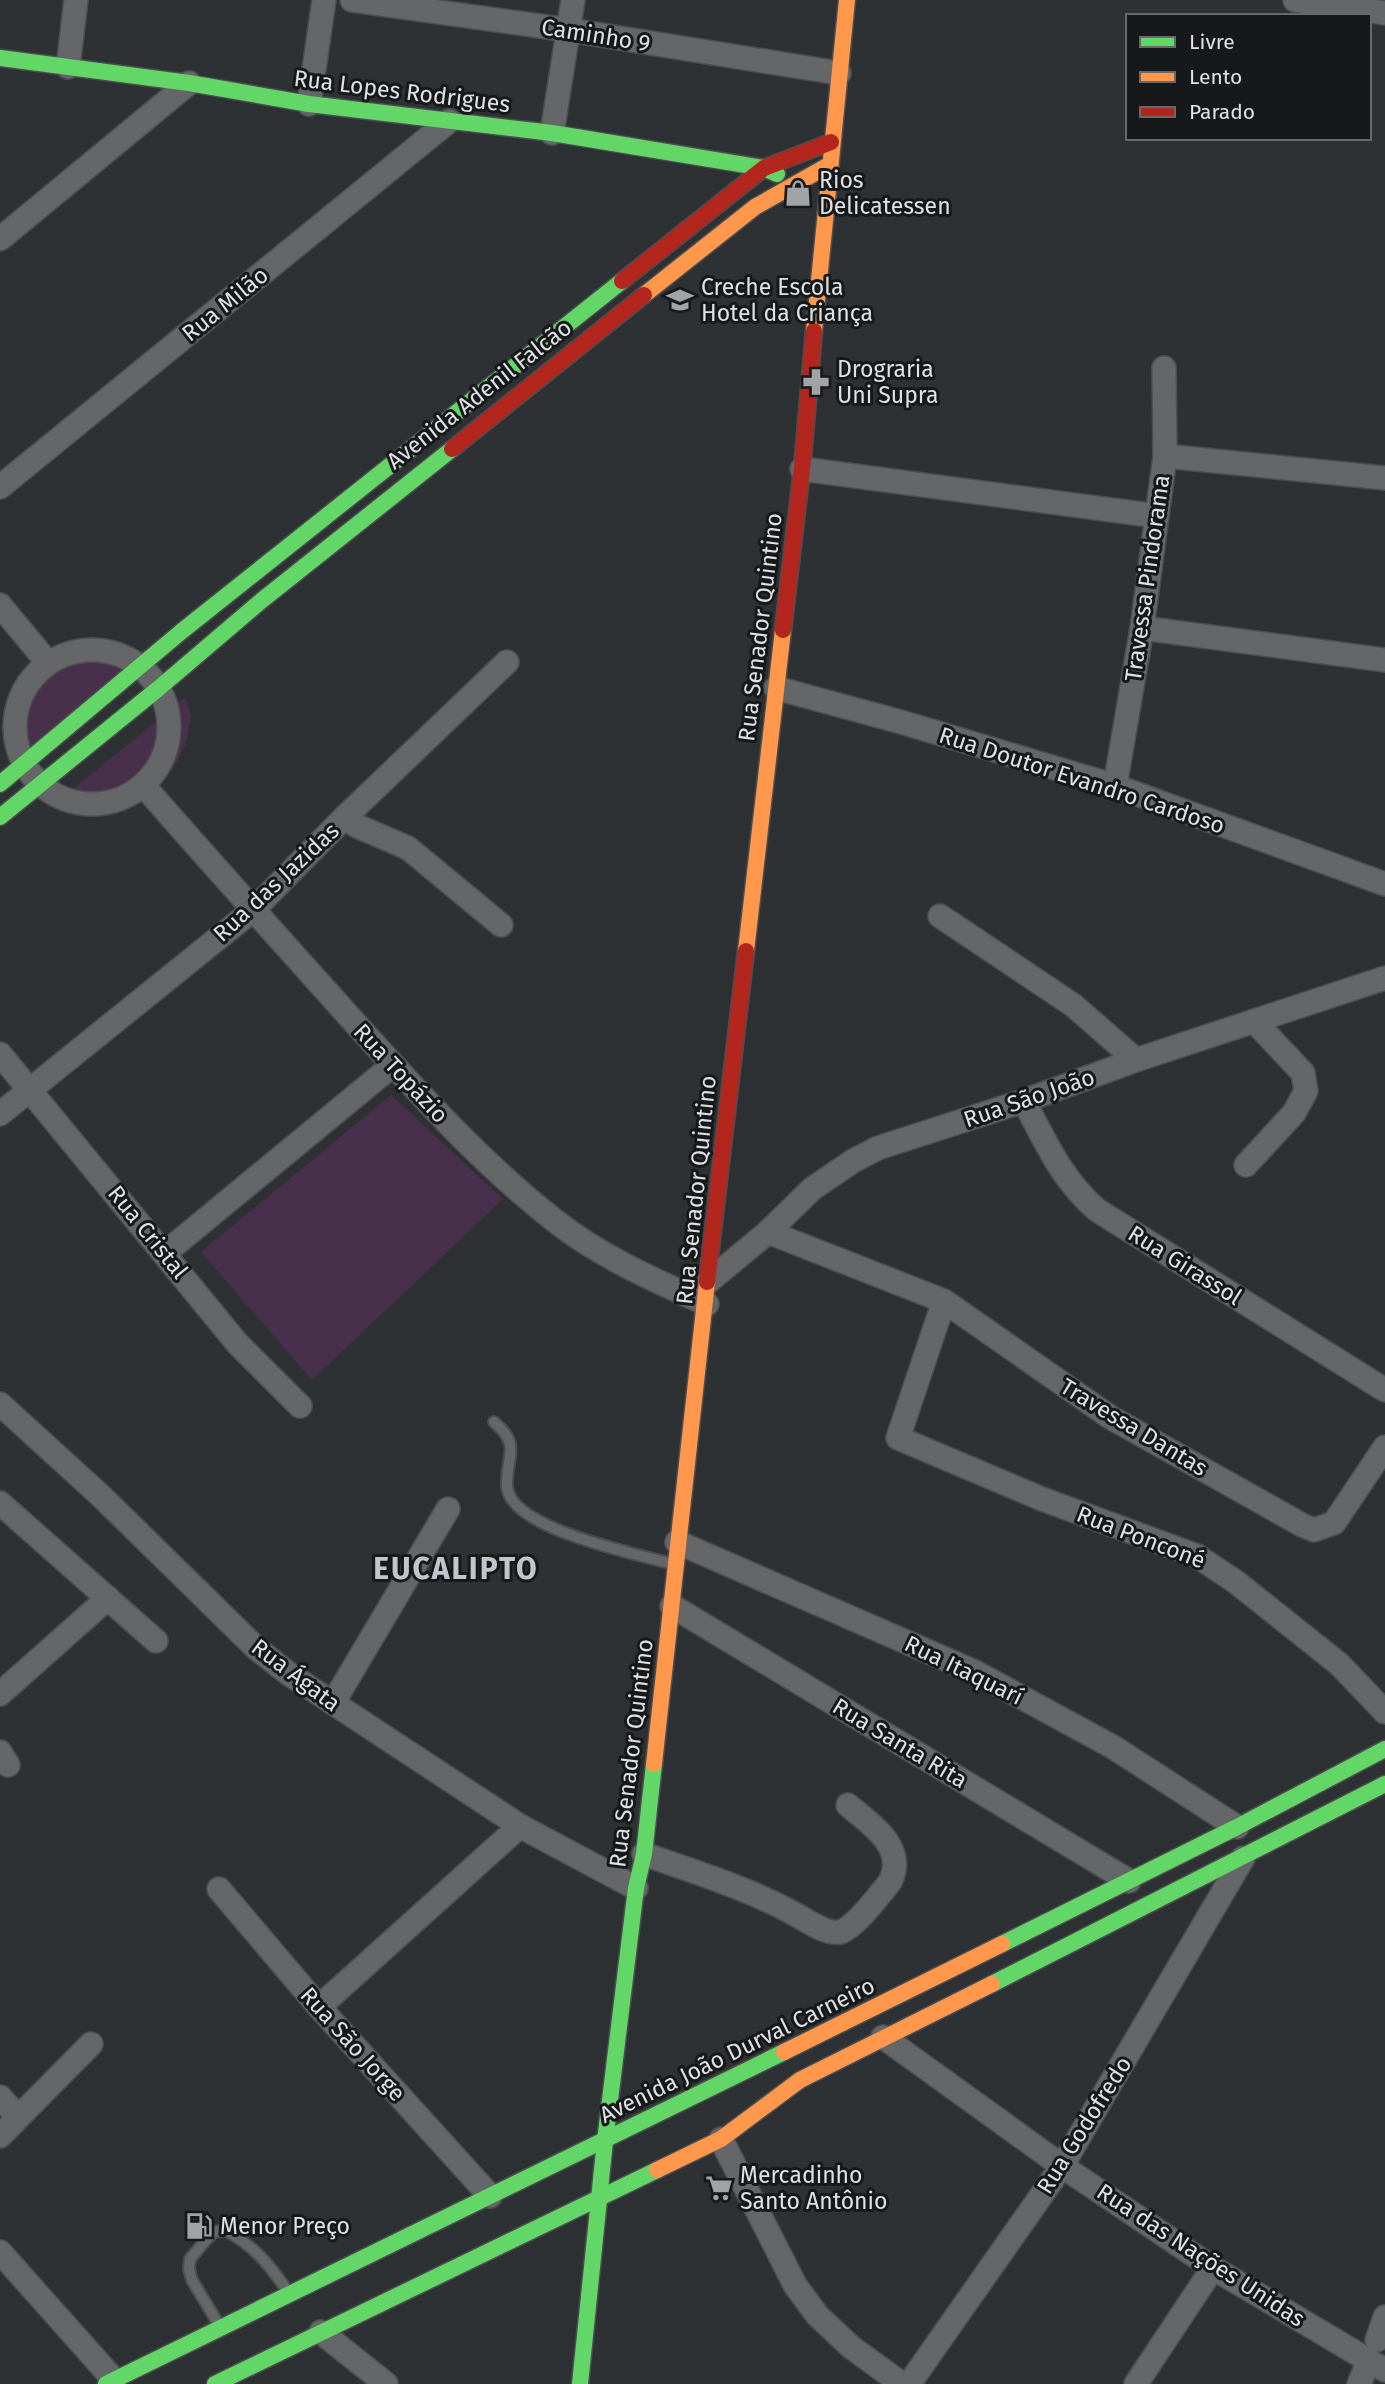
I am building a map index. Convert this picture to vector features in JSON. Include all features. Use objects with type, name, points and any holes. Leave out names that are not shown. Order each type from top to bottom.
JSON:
[{"type":"street","points":[[68,67],[76,0]]},
{"type":"street","points":[[309,104],[324,0]]},
{"type":"street","name":"Caminho 9","points":[[352,0],[569,30],[839,73]]},
{"type":"street","points":[[552,133],[573,0]]},
{"type":"street","name":"Rua Senador Quintino","points":[[580,2384],[605,2141],[636,1888],[644,1854],[677,1542],[802,469],[831,142],[848,0]]},
{"type":"street","points":[[1295,0],[1385,13]]},
{"type":"street","name":"Rua Lopes Rodrigues","points":[[0,58],[189,83],[309,104],[552,133],[764,168],[794,183]]},
{"type":"street","points":[[0,239],[189,83]]},
{"type":"street","name":"Rua Milão","points":[[0,487],[449,121]]},
{"type":"street","points":[[607,142],[699,172]]},
{"type":"street","name":"Avenida Adenil Falcão","points":[[0,784],[139,666],[764,168],[831,142]]},
{"type":"street","name":"Avenida Adenil Falcão","points":[[0,817],[300,570],[592,335],[755,207],[829,165]]},
{"type":"street","points":[[709,212],[712,189]]},
{"type":"street","points":[[578,315],[592,335]]},
{"type":"street","name":"Travessa Pindorama","points":[[1115,786],[1142,628],[1165,456],[1164,368]]},
{"type":"street","points":[[1165,456],[1385,478]]},
{"type":"street","points":[[802,469],[1157,516]]},
{"type":"street","points":[[283,550],[300,570]]},
{"type":"street","points":[[0,605],[48,663]]},
{"type":"street","points":[[1142,628],[1385,660]]},
{"type":"street","points":[[94,650],[126,658],[139,666],[159,688],[168,713],[169,740],[160,765],[143,785],[119,800],[91,805],[64,799],[40,784],[24,764],[16,743],[15,720],[20,698],[31,679],[48,663],[62,655],[94,650]]},
{"type":"street","name":"Rua das Jazidas","points":[[0,1114],[253,910],[345,817],[507,662]]},
{"type":"street","name":"Rua Doutor Evandro Cardoso","points":[[776,688],[1115,786],[1385,884]]},
{"type":"street","name":"Rua Topázio","points":[[143,785],[466,1144],[555,1221],[626,1266],[708,1292]]},
{"type":"street","points":[[345,817],[357,826],[408,848],[501,925]]},
{"type":"street","points":[[940,916],[1073,1005],[1136,1060]]},
{"type":"street","name":"Rua São João","points":[[708,1292],[812,1189],[878,1147],[1024,1101],[1136,1060],[1385,978]]},
{"type":"street","points":[[1246,1165],[1294,1113],[1306,1091],[1303,1073],[1255,1022]]},
{"type":"street","name":"Rua Cristal","points":[[0,1054],[237,1343],[300,1406]]},
{"type":"street","points":[[165,1253],[393,1065]]},
{"type":"street","name":"Rua Girassol","points":[[1024,1101],[1062,1171],[1077,1193],[1097,1210],[1385,1390]]},
{"type":"street","name":"Travessa Dantas","points":[[768,1232],[944,1301],[1110,1417],[1314,1530],[1334,1523],[1385,1447]]},
{"type":"street","name":"Rua Ponconé","points":[[944,1301],[898,1438],[1042,1499],[1174,1546],[1206,1561],[1339,1664],[1385,1712]]},
{"type":"street","name":"Rua Ágata","points":[[3,1411],[101,1496],[256,1648],[333,1703],[520,1826],[636,1888]]},
{"type":"street","points":[[0,1503],[156,1641]]},
{"type":"street","points":[[333,1703],[447,1508]]},
{"type":"street","name":"Rua Itaquarí","points":[[677,1542],[975,1672],[1113,1747],[1237,1827]]},
{"type":"street","points":[[0,1693],[108,1598]]},
{"type":"street","name":"Rua Santa Rita","points":[[672,1606],[1129,1881]]},
{"type":"street","name":"Avenida João Durval Carneiro","points":[[110,2382],[605,2141],[1129,1881],[1385,1749]]},
{"type":"street","points":[[215,2384],[721,2138],[754,2117],[776,2096],[800,2080],[1385,1784]]},
{"type":"street","points":[[644,1854],[760,1895],[819,1927],[835,1933],[841,1932],[870,1906],[891,1881],[895,1865],[893,1852],[880,1831],[848,1805]]},
{"type":"street","points":[[319,2007],[520,1826]]},
{"type":"street","name":"Rua Godofredo","points":[[909,2384],[1062,2166],[1244,1857]]},
{"type":"street","name":"Rua São Jorge","points":[[219,1889],[319,2007],[490,2196]]},
{"type":"street","name":"Rua das Nações Unidas","points":[[883,2037],[1062,2166],[1213,2268],[1377,2357]]},
{"type":"street","points":[[0,2136],[91,2044]]},
{"type":"street","points":[[0,2097],[18,2117]]},
{"type":"street","points":[[721,2138],[795,2286],[809,2305],[850,2347],[902,2384]]},
{"type":"street","points":[[0,2252],[110,2382]]},
{"type":"street","points":[[342,2267],[354,2291],[350,2317]]},
{"type":"street","points":[[1136,2384],[1213,2268]]},
{"type":"street","points":[[1359,2384],[1377,2357],[1385,2317]]},
{"type":"street","points":[[321,2332],[386,2384]]},
{"type":"street","points":[[225,2384],[241,2370]]},
{"type":"lane","points":[[494,1422],[509,1437],[511,1447],[507,1488],[526,1515],[575,1536],[675,1565]]},
{"type":"lane","points":[[220,2328],[192,2280],[189,2269],[190,2259],[214,2232],[225,2230],[254,2248],[289,2293]]},
{"type":"shaded area","points":[[115,649],[146,652],[25,752],[25,721],[32,696],[58,670],[88,656]]},
{"type":"shaded area","points":[[185,698],[191,716],[186,743],[173,769],[154,790],[116,799],[94,799],[67,794]]},
{"type":"shaded area","points":[[391,1095],[503,1199],[312,1380],[201,1252]]},
{"type":"traffic: fast","points":[[0,58],[189,83],[309,104],[552,133],[764,168],[777,174]]},
{"type":"traffic: fast","points":[[0,784],[182,631],[622,281]]},
{"type":"traffic: fast","points":[[0,817],[261,601],[452,449]]},
{"type":"traffic: fast","points":[[1002,1944],[1237,1827],[1385,1749]]},
{"type":"traffic: fast","points":[[580,2384],[605,2141],[654,1764]]},
{"type":"traffic: fast","points":[[992,1984],[1385,1784]]},
{"type":"traffic: fast","points":[[106,2384],[784,2052]]},
{"type":"traffic: fast","points":[[215,2384],[657,2170]]},
{"type":"traffic: slow","points":[[814,331],[847,0]]},
{"type":"traffic: slow","points":[[644,295],[755,207],[829,165]]},
{"type":"traffic: slow","points":[[746,951],[783,630]]},
{"type":"traffic: slow","points":[[654,1764],[707,1282]]},
{"type":"traffic: slow","points":[[784,2052],[1002,1944]]},
{"type":"traffic: slow","points":[[657,2170],[721,2139],[800,2080],[992,1984]]},
{"type":"traffic: jam","points":[[622,281],[764,168],[831,142]]},
{"type":"traffic: jam","points":[[452,449],[644,295]]},
{"type":"traffic: jam","points":[[783,630],[802,469],[814,331]]},
{"type":"traffic: jam","points":[[707,1282],[746,951]]},
{"type":"place","name":"Rios Delicatessen","points":[[798,193]]},
{"type":"place","name":"Creche Escola Hotel da Criança","points":[[680,300]]},
{"type":"place","name":"Drograria Uni Supra","points":[[816,382]]},
{"type":"place","name":"Mercadinho Santo Antônio","points":[[719,2188]]},
{"type":"place","name":"Menor Preço","points":[[199,2226]]},
{"type":"district","name":"EUCALIPTO","points":[[456,1569]]}]
